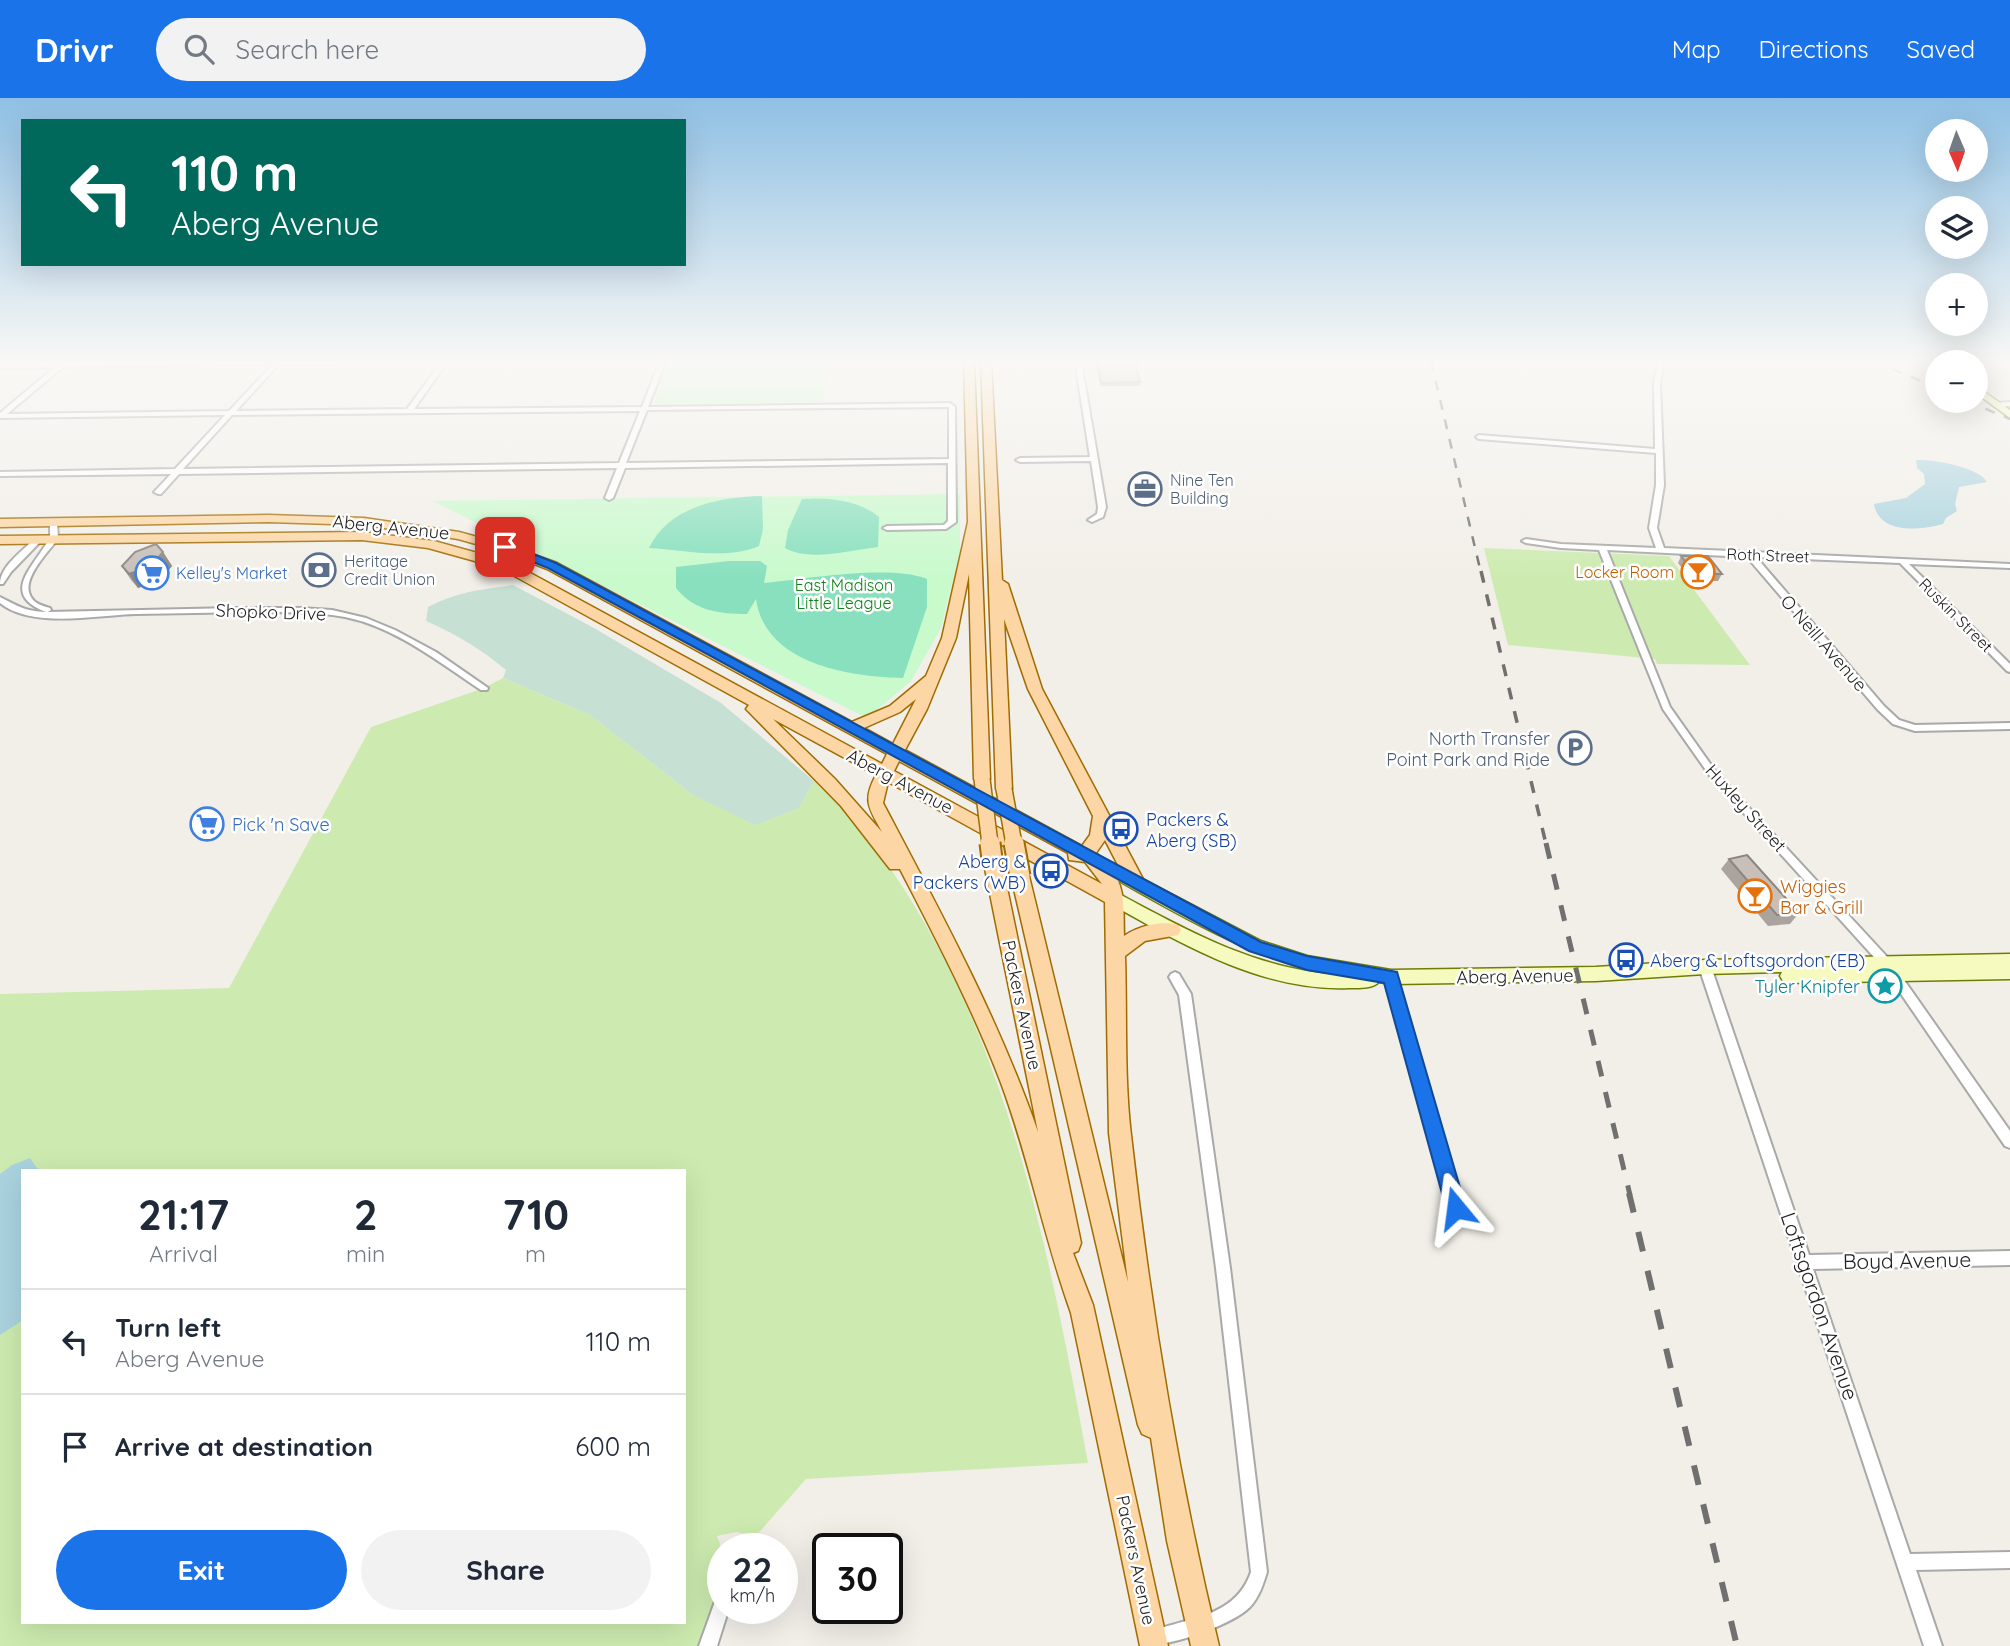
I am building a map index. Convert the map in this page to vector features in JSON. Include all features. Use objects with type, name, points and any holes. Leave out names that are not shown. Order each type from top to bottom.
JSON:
[{"type":"main road","name":"Packers Avenue","points":[[971,433],[982,779],[992,859],[1046,1116],[1083,1314],[1154,1643]]},
{"type":"main road","name":"Packers Avenue","points":[[989,433],[1004,789],[1020,876],[1203,1636]]},
{"type":"main road","name":"Aberg Avenue","points":[[0,540],[50,533],[214,526],[295,519],[383,522],[490,541],[552,566],[1087,856]]},
{"type":"main road","name":"Aberg Avenue","points":[[0,523],[50,533],[324,535],[398,540],[447,548],[505,565],[1115,899]]},
{"type":"main road","points":[[973,523],[951,631],[897,754],[876,791],[876,807],[972,991],[1011,1083],[1031,1141],[1064,1261],[1083,1314]]},
{"type":"main road","points":[[0,546],[26,550]]},
{"type":"main road","points":[[995,561],[1009,614],[1035,689],[1135,881]]},
{"type":"main road","points":[[851,729],[901,705],[919,691],[934,672]]},
{"type":"main road","points":[[736,693],[833,786],[878,839],[932,916]]},
{"type":"main road","points":[[937,801],[957,805],[1049,854],[1087,856],[1111,883],[1115,899],[1120,1133],[1150,1355],[1182,1550]]},
{"type":"main road","points":[[1087,856],[1100,835],[1101,815]]},
{"type":"main road","points":[[1115,953],[1137,935],[1172,930]]},
{"type":"street","points":[[159,492],[212,433]]},
{"type":"street","points":[[609,498],[635,433]]},
{"type":"street","points":[[887,528],[949,526],[953,518],[952,433]]},
{"type":"street","points":[[1089,433],[1102,507],[1100,514],[1092,520]]},
{"type":"street","points":[[1659,433],[1660,485],[1653,528],[1661,550]]},
{"type":"street","points":[[1479,437],[1660,451]]},
{"type":"street","points":[[1020,460],[1093,459]]},
{"type":"street","points":[[0,474],[953,461]]},
{"type":"street","points":[[0,582],[26,550],[50,533]]},
{"type":"street","name":"Shopko Drive","points":[[50,533],[23,574],[20,589],[23,599],[36,607],[81,613]]},
{"type":"street","name":"Roth Street","points":[[1526,541],[1602,548],[2010,566]]},
{"type":"street","name":"Huxley Street","points":[[1602,548],[1666,707],[1691,744],[1713,774],[1890,969],[2010,1142]]},
{"type":"street","name":"O Neill Avenue","points":[[1749,554],[1881,709],[1905,726],[2010,726]]},
{"type":"street","name":"Ruskin Street","points":[[1902,561],[2010,669]]},
{"type":"street","name":"Shopko Drive","points":[[0,599],[8,607],[24,612],[54,615],[305,610],[330,612],[376,624],[421,645],[484,688]]},
{"type":"street","name":"Aberg Avenue","points":[[1087,856],[1255,946],[1281,956],[1332,968],[1391,977]]},
{"type":"street","name":"Aberg Avenue","points":[[1115,899],[1172,930],[1233,958],[1285,975],[1352,982],[1391,977],[1890,969],[2010,972]]},
{"type":"street","name":"Aberg Avenue","points":[[1890,969],[2010,961]]},
{"type":"street","name":"Loftsgordon Avenue","points":[[1707,972],[1933,1646]]},
{"type":"street","name":"Packers Avenue","points":[[1154,1643],[1203,1636],[1222,1617],[1246,1600],[1253,1591],[1259,1572],[1225,1282],[1193,1049],[1185,994],[1175,977]]},
{"type":"street","points":[[1391,977],[1456,1208]]},
{"type":"street","name":"Boyd Avenue","points":[[1805,1262],[2010,1258]]},
{"type":"street","points":[[1905,1562],[2010,1560]]},
{"type":"street","points":[[708,1646],[716,1624]]},
{"type":"green space","name":"East Madison Little League","points":[[960,494],[960,551],[941,628],[911,681],[867,718],[433,501]]},
{"type":"green space","points":[[762,496],[763,529],[759,546],[719,553],[649,548],[669,522],[682,513],[713,502]]},
{"type":"green space","points":[[802,499],[842,501],[871,511],[879,517],[878,547],[818,555],[785,548],[788,530]]},
{"type":"green space","points":[[1484,548],[1669,556],[1750,665],[1657,664],[1655,659],[1508,645]]},
{"type":"green space","points":[[729,561],[760,561],[767,566],[764,583],[870,573],[911,575],[927,579],[927,607],[903,678],[835,670],[792,652],[775,639],[763,621],[756,599],[747,614],[727,613],[699,606],[676,588],[676,567]]},
{"type":"green space","points":[[513,585],[594,628],[721,703],[814,781],[799,808],[755,825],[693,795],[590,715],[503,678],[506,670],[487,655],[426,621],[428,607],[438,602],[469,592]]},
{"type":"green space","points":[[503,678],[590,715],[693,795],[799,808],[814,781],[862,830],[911,900],[952,974],[985,1052],[1013,1132],[1036,1214],[1056,1297],[1088,1463],[806,1479],[759,1533],[707,1533],[707,1624],[715,1624],[708,1646],[0,1646],[0,994],[229,988],[371,727],[484,688]]},
{"type":"water","points":[[1916,460],[1966,468],[1987,482],[1959,487],[1955,504],[1957,511],[1946,518],[1943,524],[1924,528],[1892,526],[1878,514],[1874,504],[1906,498],[1925,484],[1924,474],[1917,468]]},
{"type":"water","points":[[30,1158],[38,1169],[21,1169],[21,1321],[0,1335],[0,1174],[12,1165]]},
{"type":"building","points":[[156,544],[163,552],[151,566],[129,574],[122,566],[135,552]]},
{"type":"building","points":[[1681,556],[1708,556],[1722,574],[1695,574]]},
{"type":"building","points":[[1747,855],[1799,913],[1777,915],[1729,859]]},
{"type":"railway","points":[[1448,433],[1481,573]]},
{"type":"railway","points":[[1481,571],[1546,844]]},
{"type":"railway","points":[[1546,843],[1630,1195]]},
{"type":"railway","points":[[1629,1193],[1737,1646]]},
{"type":"place","name":"Nine Ten Building","points":[[1145,489]]},
{"type":"place","name":"Heritage Credit Union","points":[[319,570]]},
{"type":"place","name":"Locker Room","points":[[1698,572]]},
{"type":"place","name":"Kelley's Market","points":[[152,573]]},
{"type":"place","name":"North Transfer Point Park and Ride","points":[[1575,748]]},
{"type":"place","name":"Pick 'n Save","points":[[207,824]]},
{"type":"place","name":"Packers & Aberg (SB)","points":[[1121,829]]},
{"type":"place","name":"Aberg & Packers (WB)","points":[[1051,871]]},
{"type":"place","name":"Wiggies Bar & Grill","points":[[1755,896]]},
{"type":"place","name":"Aberg & Loftsgordon (EB)","points":[[1626,960]]},
{"type":"place","name":"Tyler Knipfer","points":[[1885,986]]},
{"type":"route","points":[[505,547],[552,566],[714,652],[897,754],[1255,946],[1307,963],[1391,977],[1456,1208]]}]
